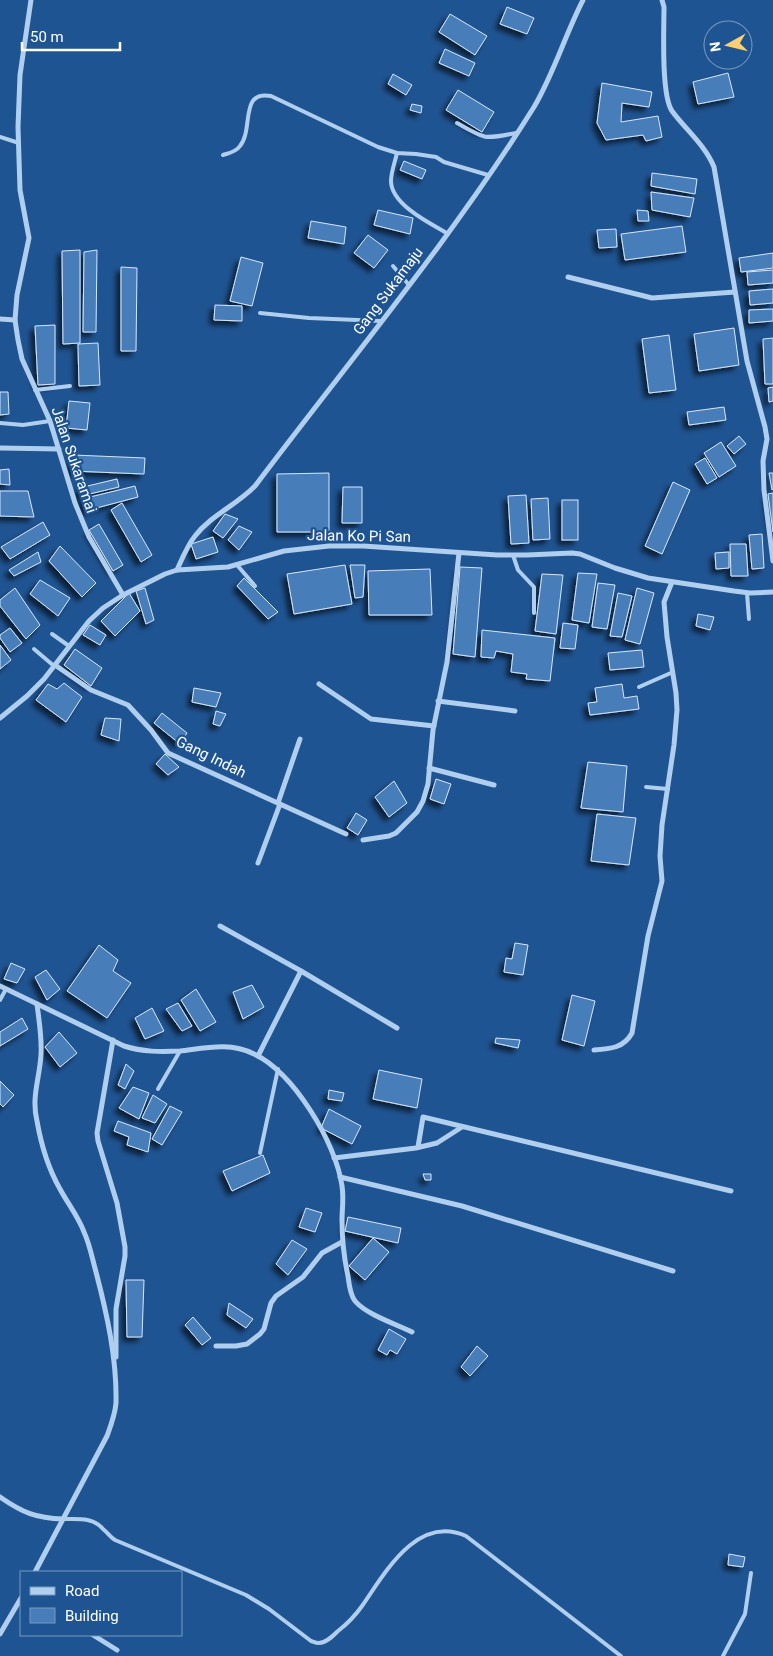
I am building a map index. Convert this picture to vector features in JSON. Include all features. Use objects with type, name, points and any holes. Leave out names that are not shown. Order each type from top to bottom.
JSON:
[{"type":"street","name":"Jalan Sukaramai","points":[[31,0],[20,75],[20,190],[29,238],[18,284],[15,320],[22,359],[50,421],[74,503],[102,561],[123,595]]},
{"type":"street","name":"Gang Sukamaju","points":[[177,570],[195,536],[206,524],[246,496],[255,486],[447,233],[535,105],[584,0]]},
{"type":"street","points":[[662,0],[664,7],[665,80],[671,109],[709,156],[714,167],[749,369],[765,426],[767,440],[763,461],[764,490],[773,561]]},
{"type":"street","points":[[568,277],[652,298],[735,292]]},
{"type":"street","points":[[0,319],[15,320]]},
{"type":"street","points":[[0,448],[59,449]]},
{"type":"street","name":"Jalan Ko Pi San","points":[[0,718],[35,689],[89,621],[103,608],[123,595],[147,582],[177,570],[228,567],[284,550],[329,546],[388,547],[513,555],[580,554],[648,578],[747,592],[773,592]]},
{"type":"street","points":[[363,840],[396,833],[417,812],[424,796],[428,784],[434,726],[449,647],[459,553]]},
{"type":"street","points":[[594,1050],[617,1047],[625,1043],[632,1033],[648,936],[662,881],[661,842],[677,710],[664,602],[672,582]]},
{"type":"street","name":"Gang Indah","points":[[54,666],[91,690],[128,705],[168,752],[346,834]]},
{"type":"street","points":[[319,684],[371,719],[434,726]]},
{"type":"street","points":[[438,702],[515,711]]},
{"type":"street","points":[[258,863],[300,738]]},
{"type":"street","points":[[429,768],[494,785]]},
{"type":"street","points":[[220,926],[396,1028]]},
{"type":"street","points":[[258,1056],[301,972]]},
{"type":"street","points":[[3,988],[140,1051],[180,1051],[212,1046],[228,1046],[244,1049],[278,1069],[296,1088],[316,1120],[334,1158],[340,1177],[343,1201],[342,1242],[354,1300],[364,1309],[412,1332]]},
{"type":"street","points":[[36,1571],[110,1429],[116,1404],[113,1357],[102,1295],[88,1241],[51,1170],[36,1120],[34,1106],[35,1089],[42,1043],[37,1004]]},
{"type":"street","points":[[113,1040],[97,1133],[117,1203],[126,1246],[116,1309],[115,1395]]},
{"type":"street","points":[[418,1147],[423,1117],[462,1128],[731,1190]]},
{"type":"street","points":[[334,1158],[418,1147],[437,1142],[462,1128]]},
{"type":"street","points":[[340,1177],[462,1206],[673,1272]]},
{"type":"street","points":[[216,1346],[247,1344],[260,1334],[264,1329],[271,1303],[276,1296],[303,1277],[322,1253],[342,1242]]},
{"type":"street","points":[[0,1497],[18,1510],[32,1516],[64,1519]]},
{"type":"street","points":[[0,1634],[20,1600]]},
{"type":"street","points":[[95,1636],[117,1650]]},
{"type":"lane","points":[[223,155],[234,152],[240,146],[248,126],[252,101],[263,94],[271,96],[378,147],[397,153],[436,157],[444,162],[488,175]]},
{"type":"lane","points":[[458,123],[481,137],[488,138],[516,133]]},
{"type":"lane","points":[[0,136],[20,143]]},
{"type":"lane","points":[[397,153],[391,181],[394,194],[401,203],[447,233]]},
{"type":"lane","points":[[394,266],[409,285]]},
{"type":"lane","points":[[260,313],[310,318],[381,321]]},
{"type":"lane","points":[[35,390],[70,386]]},
{"type":"lane","points":[[0,423],[23,425],[50,421]]},
{"type":"lane","points":[[513,555],[518,570],[534,587],[534,613]]},
{"type":"lane","points":[[237,565],[255,586]]},
{"type":"lane","points":[[747,592],[749,619]]},
{"type":"lane","points":[[52,634],[68,646]]},
{"type":"lane","points":[[34,649],[54,666]]},
{"type":"lane","points":[[639,687],[672,672]]},
{"type":"lane","points":[[646,787],[668,789]]},
{"type":"lane","points":[[0,1000],[3,988]]},
{"type":"lane","points":[[158,1089],[180,1051]]},
{"type":"lane","points":[[260,1153],[278,1069]]},
{"type":"lane","points":[[64,1519],[89,1520],[103,1528],[115,1540],[246,1595],[269,1609],[311,1641],[319,1643],[329,1639],[348,1623],[391,1563],[406,1548],[423,1536],[445,1530],[456,1531],[466,1536],[621,1656]]},
{"type":"lane","points":[[724,1656],[745,1614],[751,1573]]},
{"type":"building","points":[[507,7],[534,18],[527,34],[500,24]]},
{"type":"building","points":[[450,14],[487,36],[475,55],[439,32]]},
{"type":"building","points":[[445,49],[475,63],[469,76],[439,63]]},
{"type":"building","points":[[728,73],[734,97],[698,104],[693,82]]},
{"type":"building","points":[[393,74],[412,85],[406,95],[388,84]]},
{"type":"building","points":[[602,83],[652,92],[649,107],[622,103],[621,122],[658,116],[662,137],[646,141],[643,135],[606,140],[597,123]]},
{"type":"building","points":[[458,90],[494,112],[482,132],[446,110]]},
{"type":"building","points":[[412,104],[422,106],[421,113],[410,110]]},
{"type":"building","points":[[404,161],[426,170],[422,179],[400,170]]},
{"type":"building","points":[[652,173],[697,179],[695,194],[651,186]]},
{"type":"building","points":[[651,192],[694,198],[690,217],[652,210]]},
{"type":"building","points":[[378,210],[413,218],[410,234],[374,225]]},
{"type":"building","points":[[637,210],[648,211],[649,221],[638,221]]},
{"type":"building","points":[[311,221],[346,227],[344,244],[308,238]]},
{"type":"building","points":[[682,226],[686,252],[625,260],[621,234]]},
{"type":"building","points":[[616,229],[617,247],[599,248],[597,230]]},
{"type":"building","points":[[368,235],[388,250],[374,268],[354,253]]},
{"type":"building","points":[[80,250],[80,343],[63,344],[62,251]]},
{"type":"building","points":[[97,250],[96,332],[83,332],[84,252]]},
{"type":"building","points":[[773,253],[773,268],[741,272],[739,258]]},
{"type":"building","points":[[241,257],[263,263],[252,306],[230,301]]},
{"type":"building","points":[[121,267],[137,268],[136,351],[121,351]]},
{"type":"building","points":[[773,270],[773,283],[748,285],[747,272]]},
{"type":"building","points":[[773,289],[773,303],[750,305],[749,291]]},
{"type":"building","points":[[215,305],[242,306],[242,321],[214,320]]},
{"type":"building","points":[[773,309],[773,321],[749,323],[749,310]]},
{"type":"building","points":[[55,325],[55,384],[38,385],[35,326]]},
{"type":"building","points":[[734,328],[739,365],[699,371],[694,334]]},
{"type":"building","points":[[669,335],[676,390],[649,393],[642,339]]},
{"type":"building","points":[[773,338],[773,384],[765,384],[763,339]]},
{"type":"building","points":[[98,343],[100,385],[79,386],[78,344]]},
{"type":"building","points":[[773,387],[773,401],[769,402],[768,388]]},
{"type":"building","points":[[0,392],[8,392],[9,414],[0,415]]},
{"type":"building","points":[[69,401],[90,403],[87,430],[66,428]]},
{"type":"building","points":[[724,407],[726,420],[689,425],[687,412]]},
{"type":"building","points":[[739,436],[746,444],[734,454],[727,446]]},
{"type":"building","points":[[721,442],[736,466],[719,477],[704,453]]},
{"type":"building","points":[[73,455],[145,458],[144,474],[72,471]]},
{"type":"building","points":[[705,458],[717,478],[707,484],[695,464]]},
{"type":"building","points":[[9,469],[10,485],[0,484],[0,470]]},
{"type":"building","points":[[329,473],[329,532],[277,532],[277,474]]},
{"type":"building","points":[[769,473],[773,473],[772,490]]},
{"type":"building","points":[[117,479],[119,487],[81,496],[79,488]]},
{"type":"building","points":[[673,482],[690,490],[662,554],[645,546]]},
{"type":"building","points":[[135,486],[138,497],[85,511],[82,499]]},
{"type":"building","points":[[343,487],[362,487],[362,523],[342,523]]},
{"type":"building","points":[[0,491],[28,491],[34,517],[0,516]]},
{"type":"building","points":[[773,493],[773,532],[768,494]]},
{"type":"building","points":[[526,495],[529,543],[511,544],[508,496]]},
{"type":"building","points":[[548,498],[550,539],[533,540],[531,499]]},
{"type":"building","points":[[562,500],[578,500],[578,540],[562,540]]},
{"type":"building","points":[[122,503],[152,555],[141,562],[111,510]]},
{"type":"building","points":[[225,514],[238,519],[223,538],[213,531]]},
{"type":"building","points":[[43,522],[50,535],[10,559],[1,547]]},
{"type":"building","points":[[99,524],[123,565],[113,571],[89,530]]},
{"type":"building","points":[[239,526],[252,532],[239,550],[228,540]]},
{"type":"building","points":[[762,534],[764,568],[752,569],[749,535]]},
{"type":"building","points":[[213,537],[218,552],[196,559],[191,544]]},
{"type":"building","points":[[730,544],[746,544],[748,576],[731,576]]},
{"type":"building","points":[[60,546],[96,583],[82,597],[49,561]]},
{"type":"building","points":[[38,552],[41,562],[14,576],[9,570]]},
{"type":"building","points":[[729,552],[729,568],[716,569],[715,553]]},
{"type":"building","points":[[345,565],[352,604],[294,614],[287,574]]},
{"type":"building","points":[[350,565],[365,565],[363,597],[355,598]]},
{"type":"building","points":[[460,567],[482,568],[475,657],[453,654]]},
{"type":"building","points":[[430,569],[432,615],[369,615],[368,571]]},
{"type":"building","points":[[578,573],[597,574],[589,623],[572,620]]},
{"type":"building","points":[[542,574],[563,575],[556,634],[535,631]]},
{"type":"building","points":[[244,578],[278,612],[268,619],[237,586]]},
{"type":"building","points":[[40,580],[70,598],[58,616],[30,594]]},
{"type":"building","points":[[598,583],[615,585],[607,629],[592,627]]},
{"type":"building","points":[[15,588],[40,625],[26,639],[0,606],[0,600]]},
{"type":"building","points":[[145,588],[154,620],[146,624],[136,591]]},
{"type":"building","points":[[637,588],[654,593],[640,644],[625,640]]},
{"type":"building","points":[[129,593],[140,611],[115,636],[101,621]]},
{"type":"building","points":[[618,593],[632,596],[622,637],[610,636]]},
{"type":"building","points":[[698,614],[714,617],[710,630],[696,626]]},
{"type":"building","points":[[563,623],[578,625],[575,649],[560,648]]},
{"type":"building","points":[[90,625],[106,635],[100,645],[83,635]]},
{"type":"building","points":[[10,628],[22,643],[10,652],[0,638],[0,635]]},
{"type":"building","points":[[482,630],[555,638],[550,681],[526,679],[527,674],[511,672],[513,654],[496,651],[494,658],[481,657]]},
{"type":"building","points":[[0,645],[11,660],[0,669]]},
{"type":"building","points":[[75,649],[102,668],[91,686],[64,665]]},
{"type":"building","points":[[642,650],[644,667],[610,670],[608,653]]},
{"type":"building","points":[[64,683],[82,697],[66,722],[36,700],[48,684],[57,689]]},
{"type":"building","points":[[622,684],[624,698],[637,696],[639,709],[590,715],[588,703],[597,702],[595,688]]},
{"type":"building","points":[[194,688],[221,693],[216,707],[192,702]]},
{"type":"building","points":[[216,711],[226,714],[220,726],[213,724]]},
{"type":"building","points":[[162,713],[187,733],[180,744],[154,723]]},
{"type":"building","points":[[105,718],[121,719],[119,741],[101,735]]},
{"type":"building","points":[[165,754],[179,767],[168,775],[156,764]]},
{"type":"building","points":[[588,762],[627,766],[623,812],[581,808]]},
{"type":"building","points":[[436,779],[451,784],[444,804],[430,799]]},
{"type":"building","points":[[394,781],[407,803],[389,817],[375,797]]},
{"type":"building","points":[[356,813],[367,820],[358,835],[347,828]]},
{"type":"building","points":[[597,814],[636,818],[629,865],[591,861]]},
{"type":"building","points":[[515,943],[528,945],[523,975],[504,972],[506,958],[512,959]]},
{"type":"building","points":[[99,945],[118,960],[113,971],[131,983],[107,1018],[67,991]]},
{"type":"building","points":[[11,963],[25,969],[17,983],[4,979]]},
{"type":"building","points":[[46,970],[60,989],[47,1000],[35,977]]},
{"type":"building","points":[[252,985],[264,1007],[243,1019],[233,992]]},
{"type":"building","points":[[196,989],[216,1022],[200,1031],[181,1000]]},
{"type":"building","points":[[572,995],[595,1001],[584,1046],[562,1040]]},
{"type":"building","points":[[178,1003],[192,1026],[182,1031],[166,1009]]},
{"type":"building","points":[[152,1008],[164,1031],[145,1039],[135,1018]]},
{"type":"building","points":[[22,1018],[28,1029],[0,1046],[0,1032]]},
{"type":"building","points":[[59,1032],[77,1053],[60,1067],[45,1047]]},
{"type":"building","points":[[496,1038],[520,1040],[518,1048],[495,1043]]},
{"type":"building","points":[[126,1064],[134,1071],[125,1089],[118,1085]]},
{"type":"building","points":[[379,1070],[422,1079],[417,1108],[373,1099]]},
{"type":"building","points":[[0,1081],[14,1095],[3,1107],[0,1104]]},
{"type":"building","points":[[133,1087],[149,1093],[139,1119],[119,1108]]},
{"type":"building","points":[[329,1090],[344,1093],[342,1101],[328,1099]]},
{"type":"building","points":[[153,1095],[167,1104],[155,1123],[142,1118]]},
{"type":"building","points":[[170,1106],[182,1112],[162,1145],[152,1139]]},
{"type":"building","points":[[329,1109],[361,1126],[352,1144],[321,1128]]},
{"type":"building","points":[[118,1121],[151,1133],[148,1152],[127,1145],[129,1137],[114,1131]]},
{"type":"building","points":[[263,1155],[270,1173],[232,1191],[223,1171]]},
{"type":"building","points":[[423,1174],[431,1174],[431,1180],[425,1180]]},
{"type":"building","points":[[306,1208],[322,1213],[315,1232],[299,1227]]},
{"type":"building","points":[[348,1217],[401,1228],[398,1243],[345,1231]]},
{"type":"building","points":[[373,1238],[389,1252],[365,1280],[349,1266]]},
{"type":"building","points":[[292,1240],[307,1249],[288,1275],[276,1264]]},
{"type":"building","points":[[126,1280],[144,1280],[142,1337],[127,1337]]},
{"type":"building","points":[[229,1303],[253,1319],[246,1328],[227,1315]]},
{"type":"building","points":[[193,1317],[211,1338],[202,1345],[185,1325]]},
{"type":"building","points":[[389,1329],[406,1339],[397,1354],[390,1350],[387,1355],[378,1350]]},
{"type":"building","points":[[477,1346],[488,1356],[470,1376],[461,1367]]},
{"type":"building","points":[[729,1554],[745,1557],[743,1567],[728,1565]]}]
